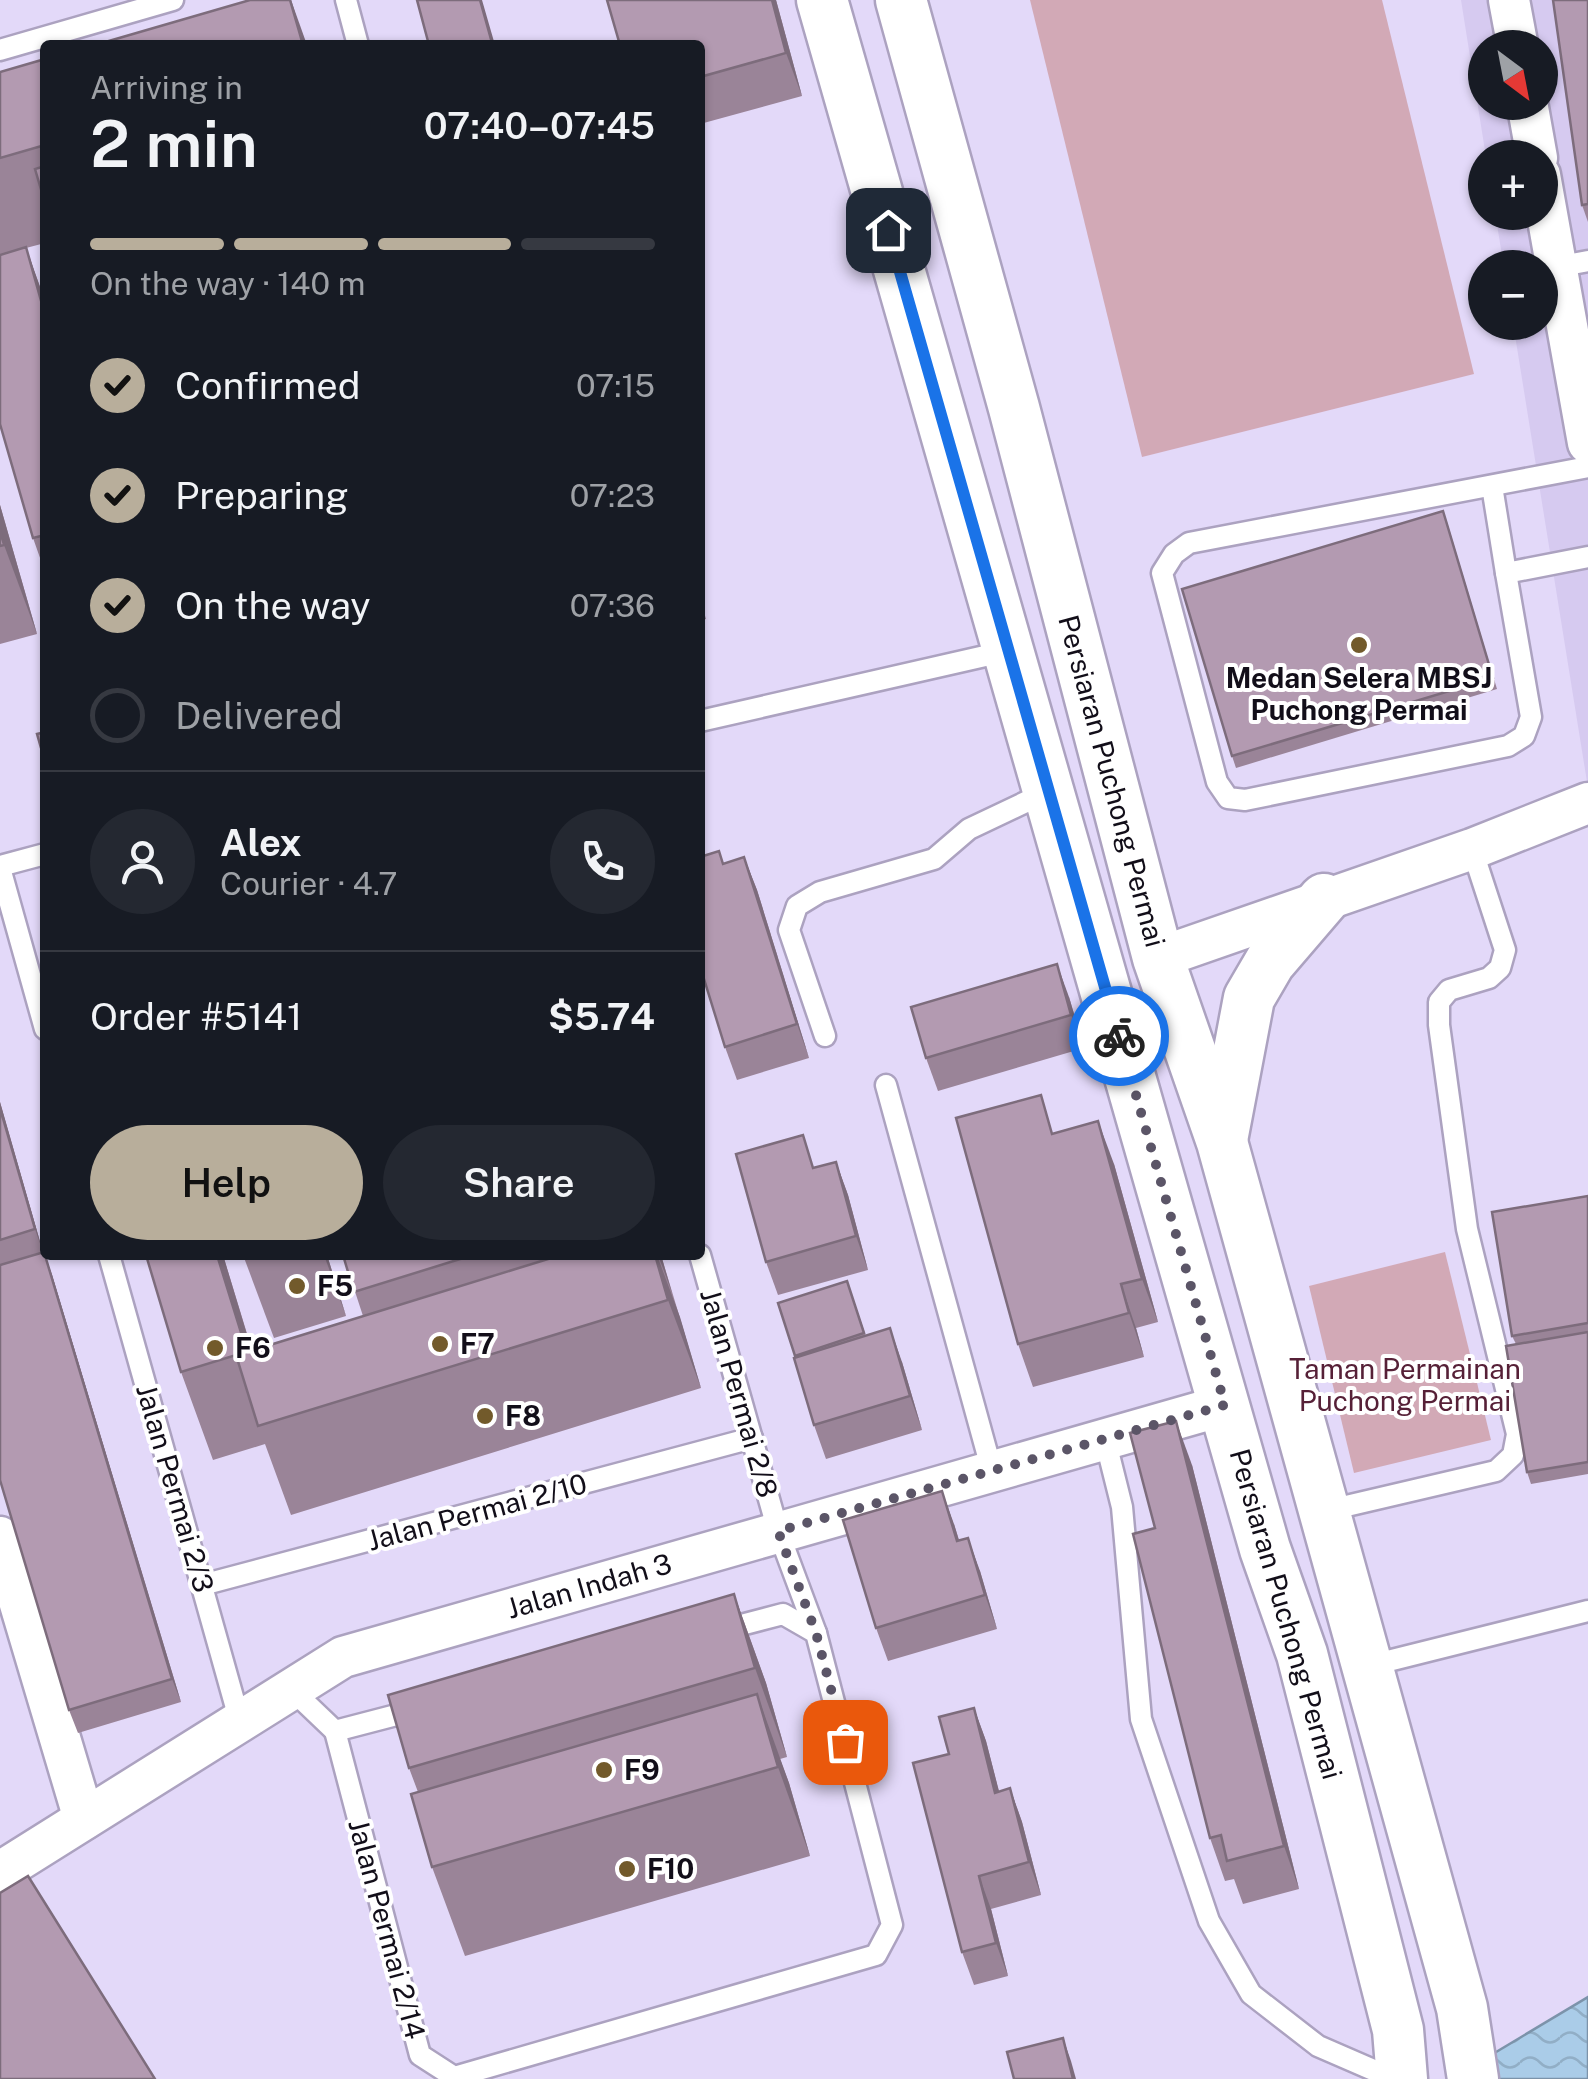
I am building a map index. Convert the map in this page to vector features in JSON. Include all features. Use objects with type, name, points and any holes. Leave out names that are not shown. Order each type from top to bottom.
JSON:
[{"type":"street","name":"Persiaran Puchong Permai","points":[[822,0],[1266,1549],[1302,1654],[1398,2030],[1402,2079]]},
{"type":"street","name":"Persiaran Puchong Permai","points":[[901,0],[1014,408],[1158,958],[1222,1142],[1341,1568],[1462,2008],[1470,2064]]},
{"type":"street","points":[[1510,0],[1515,30]]},
{"type":"street","points":[[1558,225],[1572,264],[1588,443]]},
{"type":"street","points":[[1158,958],[1472,849],[1588,802]]},
{"type":"street","points":[[1064,846],[1126,930],[1158,958],[1164,1022],[1154,1157]]},
{"type":"street","points":[[1222,1142],[1249,998],[1270,962],[1324,899]]},
{"type":"street","points":[[1234,1190],[1244,1300],[1240,1339],[1225,1405],[1256,1418],[1270,1430],[1341,1568]]},
{"type":"street","name":"Jalan Indah 3","points":[[0,1872],[343,1657],[1225,1405]]},
{"type":"street","points":[[0,1537],[9,1606],[84,1820]]},
{"type":"lane","points":[[0,50],[173,0]]},
{"type":"lane","points":[[346,0],[357,40]]},
{"type":"lane","points":[[1492,486],[1531,717],[1524,736],[1508,746],[1244,800],[1228,798],[1216,782],[1162,573],[1174,554],[1189,543],[1492,486],[1588,468]]},
{"type":"lane","points":[[1506,573],[1588,557]]},
{"type":"lane","points":[[705,720],[1008,651]]},
{"type":"lane","points":[[824,1036],[789,930],[797,906],[820,892],[934,860],[969,829],[1049,792]]},
{"type":"lane","points":[[1324,1510],[1496,1472],[1512,1455],[1518,1434],[1467,1228],[1439,1025],[1438,1002],[1449,990],[1488,978],[1500,968],[1506,950],[1472,849]]},
{"type":"lane","points":[[40,855],[0,867],[40,1011]]},
{"type":"lane","points":[[886,1085],[992,1471]]},
{"type":"lane","name":"Jalan Permai 2/3","points":[[110,1260],[240,1722]]},
{"type":"lane","name":"Jalan Permai 2/8","points":[[701,1260],[778,1531]]},
{"type":"lane","name":"Jalan Permai 2/10","points":[[202,1585],[752,1438]]},
{"type":"lane","points":[[1105,1439],[1122,1507],[1141,1719],[1209,1921],[1251,1994],[1318,2046],[1394,2079]]},
{"type":"lane","name":"Jalan Permai 2/14","points":[[335,1731],[420,2055],[454,2077],[876,1956],[892,1925],[816,1633],[778,1531]]},
{"type":"lane","points":[[1368,1666],[1588,1611]]},
{"type":"lane","points":[[291,1689],[335,1731],[783,1614],[816,1633]]},
{"type":"shaded area","points":[[1461,0],[1588,0],[1588,788],[1516,340],[1558,340],[1558,250],[1501,250],[1498,230],[1558,230],[1558,140],[1483,140],[1480,120],[1558,120],[1558,30],[1468,30],[1468,44]]},
{"type":"green space","points":[[1030,0],[1382,0],[1474,374],[1142,457]]},
{"type":"green space","name":"Taman Permainan Puchong Permai","points":[[1445,1252],[1491,1440],[1354,1473],[1309,1286]]},
{"type":"water","points":[[1588,1997],[1588,2079],[1451,2079]]},
{"type":"building","points":[[250,0],[290,0],[302,40],[112,40]]},
{"type":"building","points":[[417,0],[480,0],[491,40],[428,40]]},
{"type":"building","points":[[607,0],[772,0],[786,53],[705,76],[705,40],[619,40]]},
{"type":"building","points":[[1553,0],[1588,0],[1588,204],[1582,205],[1558,30]]},
{"type":"building","points":[[40,60],[40,146],[0,158],[0,72]]},
{"type":"building","points":[[26,247],[40,297],[40,536],[33,538],[0,424],[0,255]]},
{"type":"building","points":[[1443,511],[1493,678],[1232,756],[1182,589]]},
{"type":"building","points":[[719,851],[723,864],[744,857],[797,1024],[725,1047],[705,982],[705,855]]},
{"type":"building","points":[[1057,964],[1071,1015],[926,1058],[911,1007]]},
{"type":"building","points":[[1041,1095],[1052,1134],[1098,1121],[1142,1279],[1121,1284],[1129,1313],[1018,1344],[956,1118]]},
{"type":"building","points":[[0,1108],[35,1229],[0,1240]]},
{"type":"building","points":[[803,1135],[813,1168],[836,1162],[856,1236],[766,1262],[736,1154]]},
{"type":"building","points":[[1588,1196],[1588,1323],[1512,1336],[1492,1212]]},
{"type":"building","points":[[40,1253],[40,1260],[46,1260],[172,1679],[69,1710],[0,1480],[0,1265]]},
{"type":"building","points":[[147,1260],[219,1260],[247,1352],[545,1260],[656,1260],[668,1300],[258,1426],[236,1355],[181,1372]]},
{"type":"building","points":[[344,1260],[457,1260],[354,1292]]},
{"type":"building","points":[[847,1281],[864,1333],[795,1356],[778,1303]]},
{"type":"building","points":[[890,1328],[910,1396],[814,1425],[794,1358]]},
{"type":"building","points":[[1588,1332],[1588,1462],[1527,1472],[1506,1346]]},
{"type":"building","points":[[1176,1421],[1284,1846],[1227,1861],[1221,1835],[1210,1838],[1133,1534],[1155,1528],[1130,1433]]},
{"type":"building","points":[[942,1491],[957,1541],[968,1538],[985,1595],[876,1628],[843,1520]]},
{"type":"building","points":[[734,1594],[755,1668],[409,1768],[388,1695]]},
{"type":"building","name":"F9","points":[[757,1694],[778,1767],[432,1867],[411,1794]]},
{"type":"building","points":[[974,1708],[995,1793],[1010,1788],[1029,1862],[979,1876],[996,1943],[962,1952],[913,1763],[949,1754],[939,1717]]},
{"type":"building","points":[[28,1876],[155,2079],[0,2079],[0,1893]]},
{"type":"building","points":[[1063,2038],[1073,2079],[1014,2079],[1007,2052]]},
{"type":"way so far","points":[[845,1742],[816,1633],[778,1531],[1225,1405],[1119,1036]]},
{"type":"place","name":"Medan Selera MBSJ Puchong Permai","points":[[1359,645]]},
{"type":"place","name":"F5","points":[[297,1286]]},
{"type":"place","name":"F7","points":[[440,1344]]},
{"type":"place","name":"F6","points":[[215,1348]]},
{"type":"place","name":"F8","points":[[485,1416]]},
{"type":"place","name":"F9","points":[[604,1770]]},
{"type":"place","name":"F10","points":[[627,1869]]},
{"type":"route","points":[[888,230],[1119,1036]]}]
